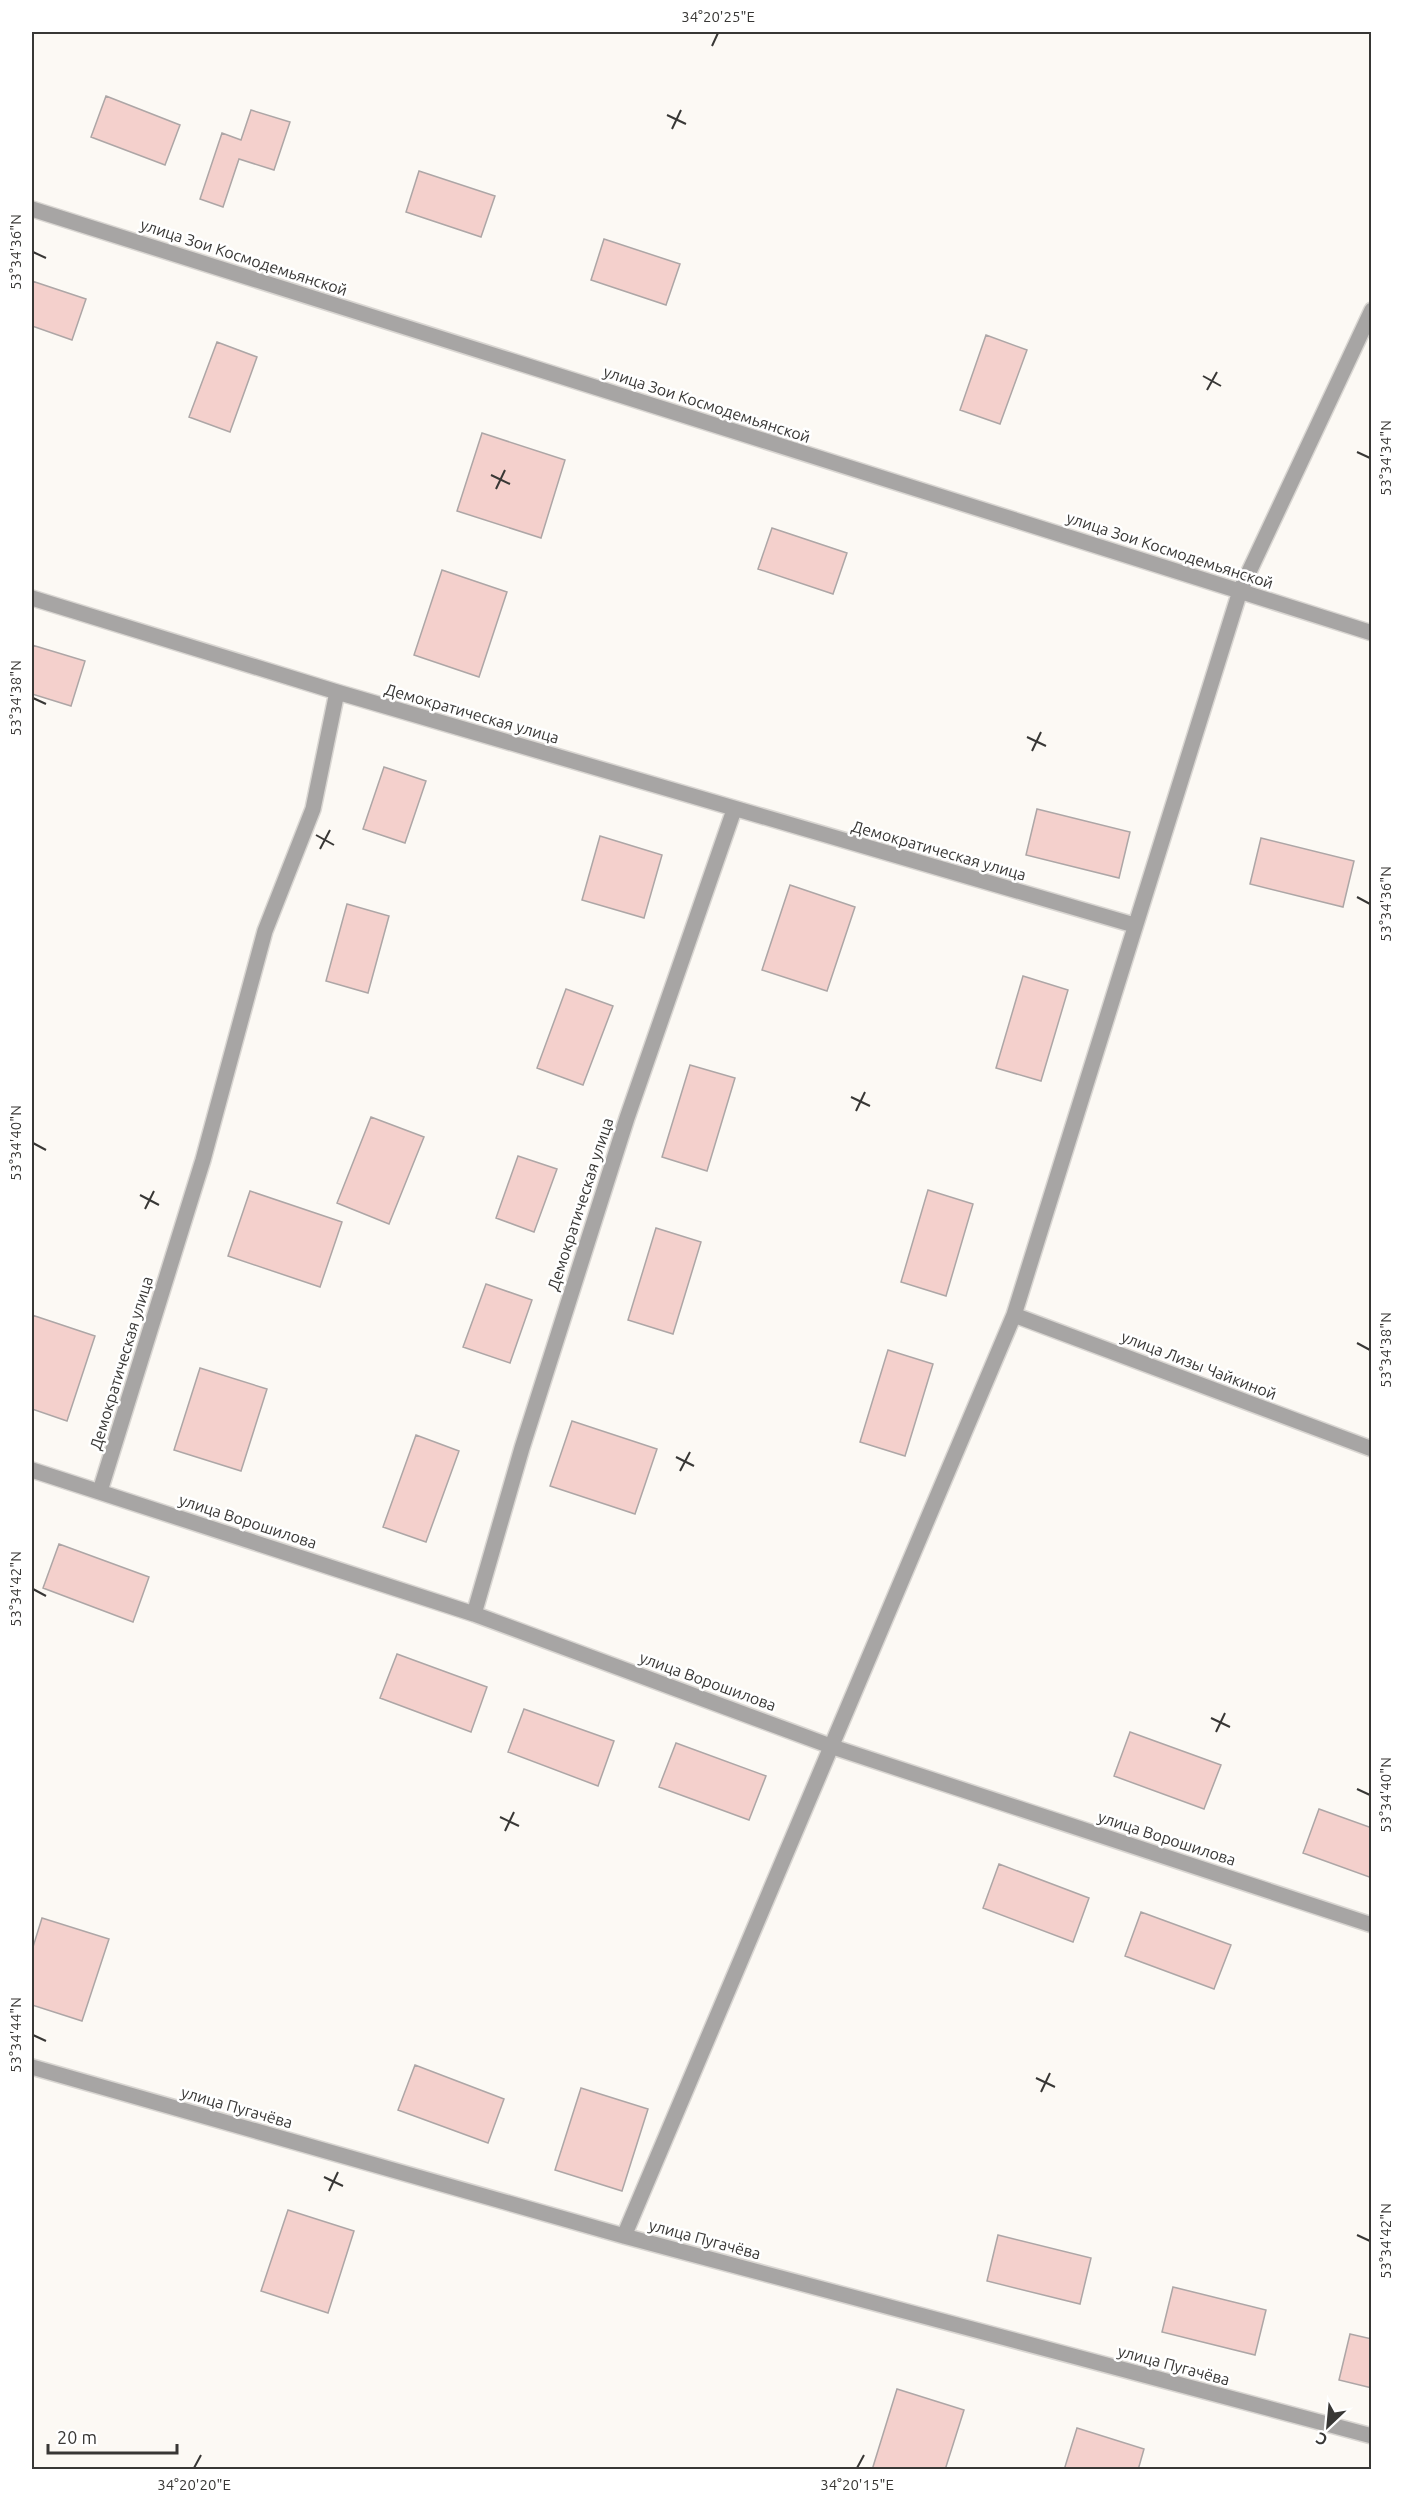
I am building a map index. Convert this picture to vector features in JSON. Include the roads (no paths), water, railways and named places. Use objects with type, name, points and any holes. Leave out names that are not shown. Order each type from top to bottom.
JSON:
[{"type":"street","name":"улица Зои Космодемьянской","points":[[32,209],[1371,633]]},
{"type":"street","points":[[624,2236],[1014,1315],[1240,591],[1371,310]]},
{"type":"street","name":"Демократическая улица","points":[[32,598],[337,692],[734,810],[1134,925]]},
{"type":"street","name":"Демократическая улица","points":[[100,1491],[203,1160],[265,931],[313,809],[337,692]]},
{"type":"street","name":"Демократическая улица","points":[[474,1614],[522,1448],[627,1118],[734,810]]},
{"type":"street","name":"улица Лизы Чайкиной","points":[[1014,1315],[1371,1449]]},
{"type":"street","name":"улица Ворошилова","points":[[32,1470],[474,1614],[833,1747],[1371,1925]]},
{"type":"street","name":"улица Пугачёва","points":[[32,2067],[624,2236],[1371,2436]]}]
